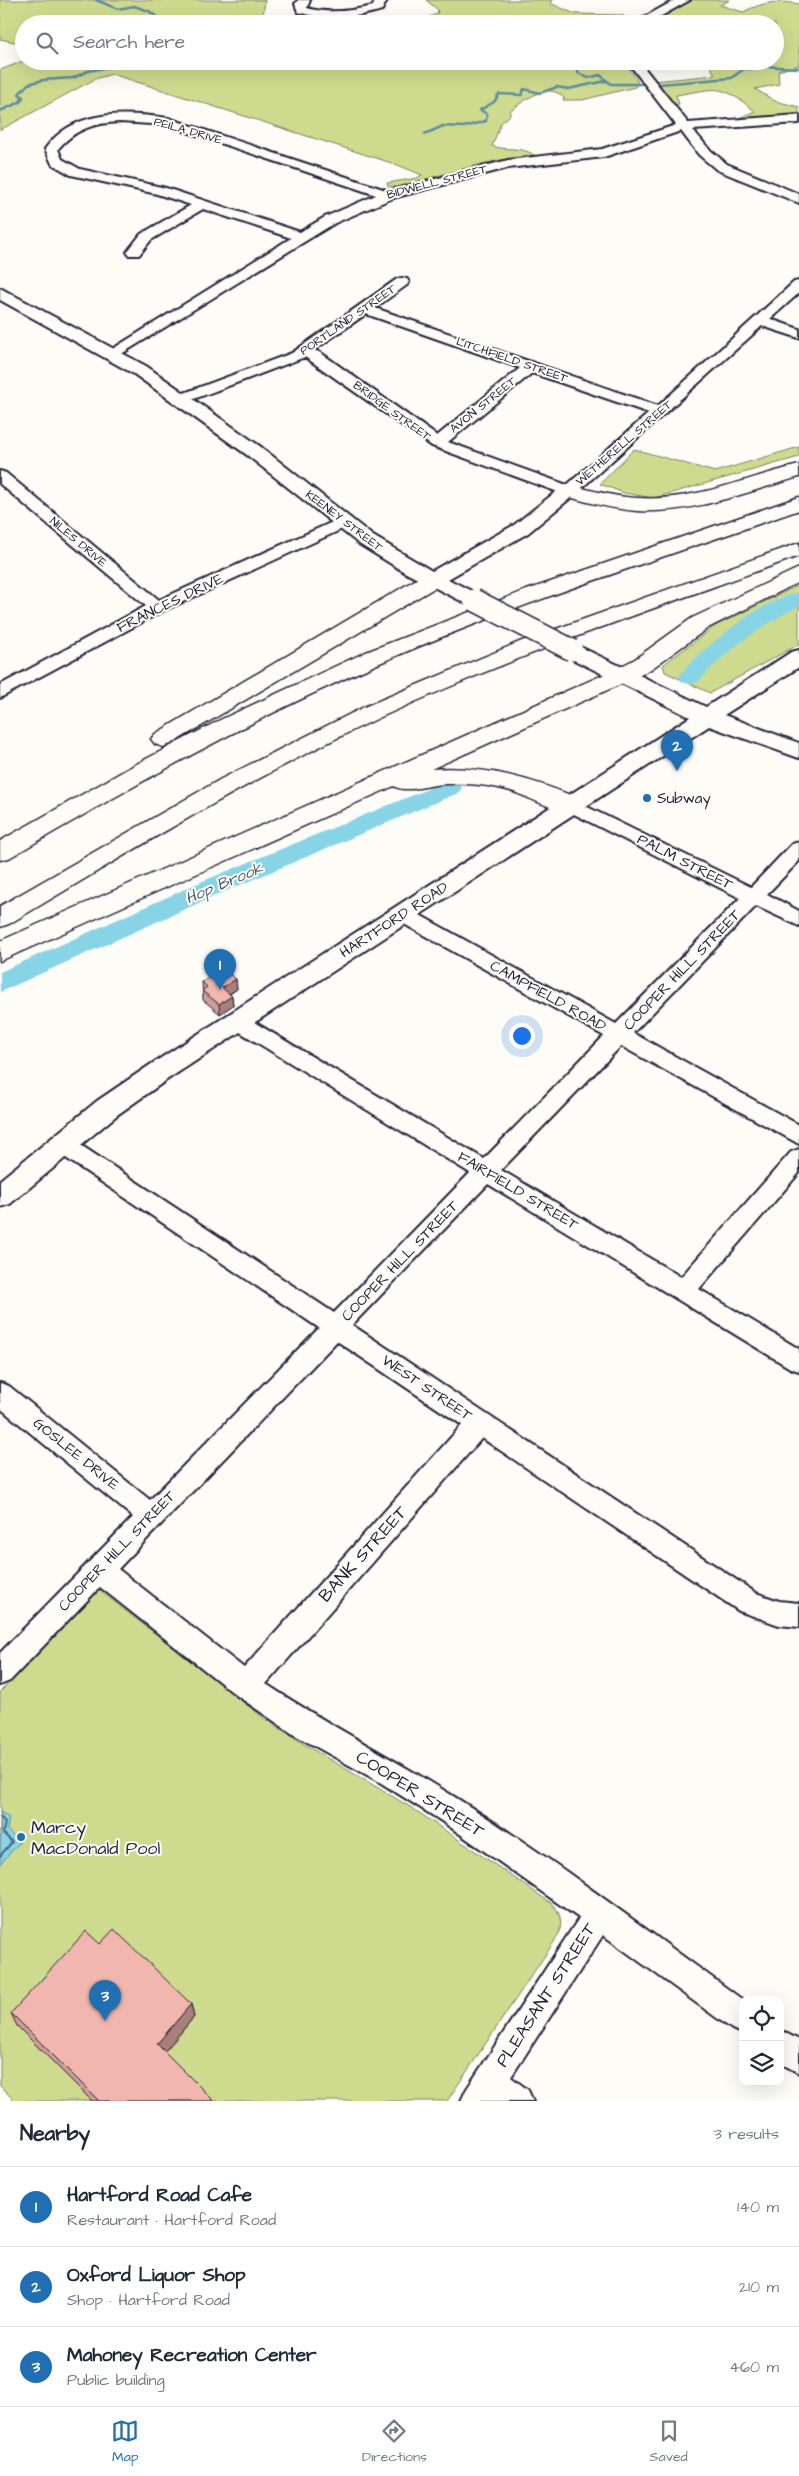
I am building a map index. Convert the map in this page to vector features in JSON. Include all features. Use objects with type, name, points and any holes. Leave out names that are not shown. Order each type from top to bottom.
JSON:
[{"type":"highway","points":[[568,491],[616,503],[664,504],[705,497],[799,470]]},
{"type":"highway","points":[[0,852],[174,752],[250,713],[352,666],[475,617],[799,503]]},
{"type":"highway","points":[[0,918],[219,789],[374,711],[524,648],[799,549]]},
{"type":"highway","points":[[0,952],[622,675],[643,664],[700,623],[799,574]]},
{"type":"highway","points":[[0,835],[432,579]]},
{"type":"highway","points":[[310,814],[405,782],[449,776],[483,777],[510,782],[571,805]]},
{"type":"main road","name":"KEENEY STREET","points":[[0,293],[113,353],[267,461],[344,522],[390,555],[432,579],[707,717],[799,751]]},
{"type":"main road","name":"WETHERELL STREET","points":[[432,579],[520,529],[568,491]]},
{"type":"main road","name":"HARTFORD ROAD","points":[[0,1196],[107,1108],[237,1021],[799,657]]},
{"type":"street","points":[[304,0],[300,4],[302,10],[311,14],[330,14],[378,8],[381,0]]},
{"type":"street","points":[[654,15],[679,1]]},
{"type":"street","points":[[640,70],[704,152],[722,167],[799,199]]},
{"type":"street","name":"PEILA DRIVE","points":[[301,237],[160,191],[76,172],[57,161],[51,149],[59,137],[75,126],[105,119],[137,117],[168,122],[388,195]]},
{"type":"street","name":"BIDWELL STREET","points":[[113,353],[301,237],[338,216],[388,195],[508,164],[604,153],[673,129],[799,119]]},
{"type":"street","points":[[134,252],[146,236],[201,204]]},
{"type":"street","name":"PORTLAND STREET","points":[[181,399],[305,352],[402,282]]},
{"type":"street","name":"WETHERELL STREET","points":[[568,491],[660,412],[799,284]]},
{"type":"street","name":"LITCHFIELD STREET","points":[[364,309],[660,412]]},
{"type":"street","points":[[760,321],[799,334]]},
{"type":"street","name":"BRIDGE STREET","points":[[305,352],[316,356],[436,443],[568,491]]},
{"type":"street","name":"AVON STREET","points":[[436,443],[530,366]]},
{"type":"street","name":"NILES DRIVE","points":[[0,476],[157,607]]},
{"type":"street","name":"FRANCES DRIVE","points":[[0,692],[157,607],[344,522]]},
{"type":"street","name":"PALM STREET","points":[[571,805],[799,919]]},
{"type":"street","name":"COOPER HILL STREET","points":[[0,1672],[799,850]]},
{"type":"street","name":"CAMPFIELD ROAD","points":[[402,914],[619,1036],[796,1127]]},
{"type":"street","name":"FAIRFIELD STREET","points":[[237,1021],[799,1361]]},
{"type":"street","name":"WEST STREET","points":[[62,1144],[748,1602],[779,1613],[799,1616]]},
{"type":"street","points":[[683,1291],[799,1158]]},
{"type":"street","name":"GOSLEE DRIVE","points":[[0,1392],[151,1516]]},
{"type":"street","name":"BANK STREET","points":[[246,1686],[479,1423]]},
{"type":"street","name":"COOPER STREET","points":[[99,1570],[246,1686],[303,1725],[388,1771],[453,1812],[739,2015]]},
{"type":"street","name":"PLEASANT STREET","points":[[484,2091],[599,1914]]},
{"type":"street","points":[[784,2048],[799,2058]]},
{"type":"street","points":[[484,2091],[517,2101]]},
{"type":"green space","points":[[0,0],[265,0],[263,15],[15,15],[15,42],[0,39]]},
{"type":"green space","points":[[426,0],[552,0],[550,3],[575,14],[620,15],[434,15],[437,14],[438,10]]},
{"type":"green space","points":[[692,0],[730,0],[720,5],[743,12],[770,3],[799,4],[799,65],[784,69],[784,15],[655,15]]},
{"type":"green space","points":[[15,64],[15,70],[630,70],[638,84],[635,87],[582,100],[563,100],[564,98],[558,93],[551,91],[536,94],[510,111],[510,115],[501,123],[492,146],[524,150],[534,155],[485,163],[396,187],[388,186],[387,183],[417,178],[422,175],[398,165],[112,74],[95,79],[0,130],[0,70]]},
{"type":"green space","points":[[712,70],[782,70],[778,71],[779,84],[755,89],[775,101],[799,107],[799,120],[730,122],[755,111],[734,96],[719,90],[676,95],[679,104],[667,105],[654,81],[715,75]]},
{"type":"green space","points":[[799,447],[799,457],[654,498],[624,493],[600,484],[634,449],[715,472]]},
{"type":"green space","points":[[799,585],[799,644],[710,693],[665,672],[663,665],[715,626]]},
{"type":"green space","points":[[99,1590],[265,1719],[412,1808],[551,1903],[557,1910],[561,1922],[558,1936],[447,2101],[15,2101],[0,2086],[0,1692]]},
{"type":"water","points":[[1,1812],[9,1818],[7,1830],[20,1842],[0,1864]]},
{"type":"building","points":[[223,969],[236,979],[222,988],[232,996],[219,1004],[202,991],[207,987],[202,982]]},
{"type":"building","points":[[114,1929],[191,2004],[157,2044],[214,2101],[99,2101],[11,2013],[86,1931],[100,1944]]},
{"type":"waterway","points":[[96,0],[118,9],[134,6],[149,11],[154,15]]},
{"type":"waterway","points":[[784,67],[799,68]]},
{"type":"waterway","points":[[0,111],[20,102],[23,97],[19,94],[28,84],[43,80],[73,78],[93,70]]},
{"type":"waterway","points":[[578,70],[578,73],[588,78],[600,75],[611,84],[642,84]]},
{"type":"waterway","points":[[660,84],[731,78],[743,70]]},
{"type":"waterway","points":[[425,134],[443,126],[464,127],[486,121],[487,114],[480,110],[494,102],[499,94],[522,95],[524,89],[540,93],[557,87],[568,89],[606,81]]},
{"type":"waterway","name":"Hop Brook","points":[[690,677],[714,652],[727,642],[769,614],[799,598]]},
{"type":"waterway","name":"Hop Brook","points":[[0,983],[212,887],[450,788]]},
{"type":"place","name":"Oxford Liquor Shop","points":[[677,771]]},
{"type":"place","name":"Subway","points":[[647,798]]},
{"type":"place","name":"Hartford Road Cafe","points":[[220,990]]},
{"type":"place","name":"Marcy MacDonald Pool","points":[[21,1837]]},
{"type":"place","name":"Mahoney Recreation Center","points":[[105,2021]]}]
